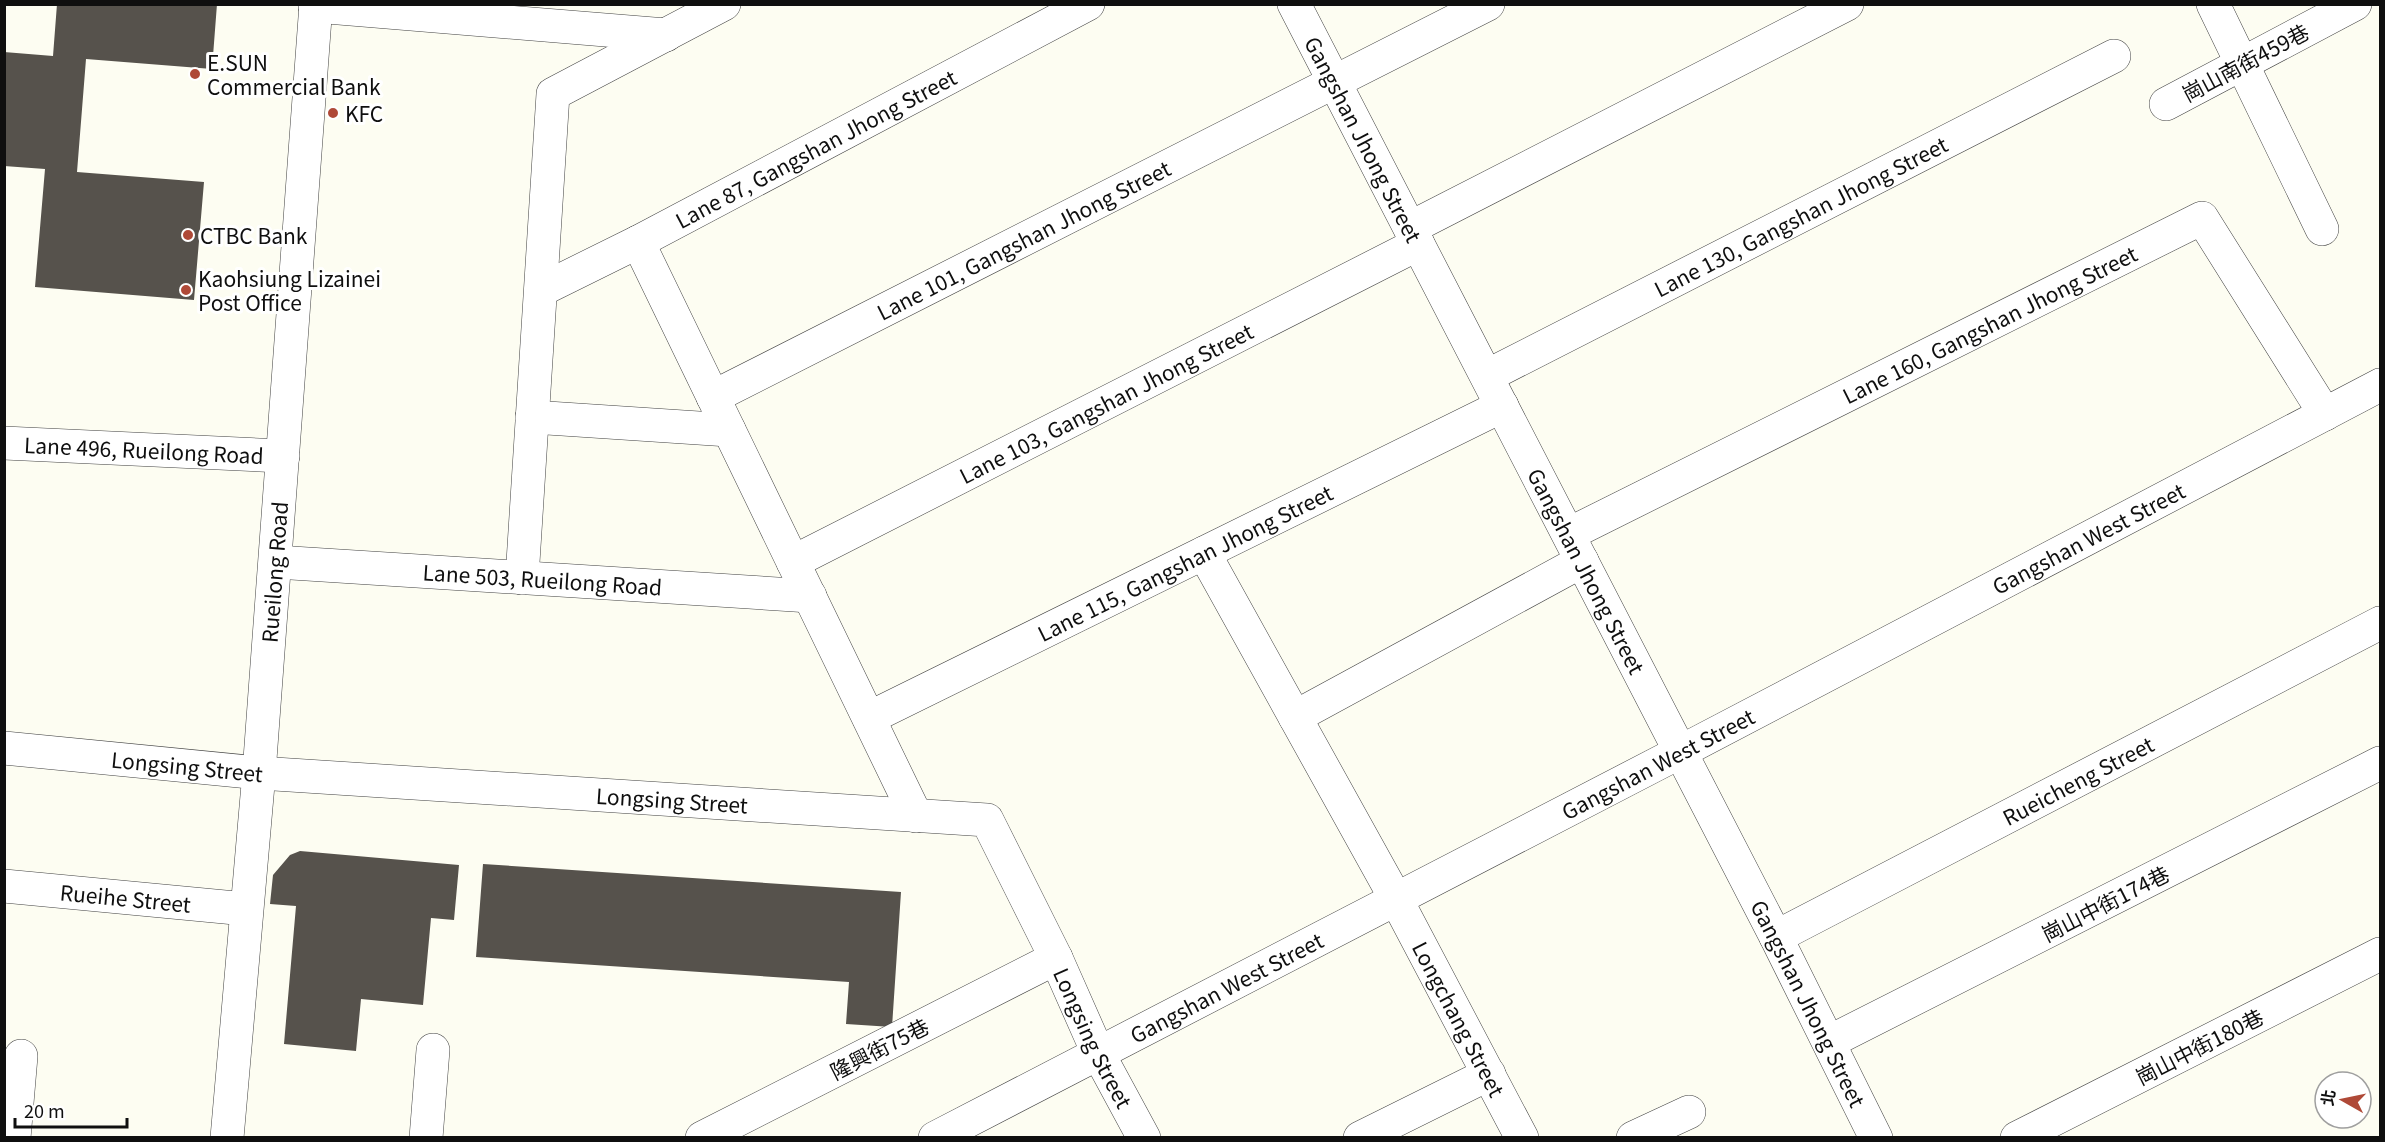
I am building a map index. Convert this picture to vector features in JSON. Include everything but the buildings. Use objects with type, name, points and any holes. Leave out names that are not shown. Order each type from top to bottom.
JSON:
[{"type":"street","points":[[522,578],[553,94],[724,4]]},
{"type":"street","name":"Lane 87, Gangshan Jhong Street","points":[[541,290],[638,242],[1088,4]]},
{"type":"street","name":"Gangshan Jhong Street","points":[[1294,4],[1776,937],[1876,1137]]},
{"type":"street","name":"Lane 101, Gangshan Jhong Street","points":[[713,397],[1488,4]]},
{"type":"street","points":[[1414,236],[1846,4]]},
{"type":"street","points":[[2213,4],[2322,229]]},
{"type":"street","name":"崗山南街459巷","points":[[2166,104],[2355,4]]},
{"type":"street","points":[[316,5],[666,35]]},
{"type":"street","name":"Rueilong Road","points":[[227,1137],[276,562],[316,5]]},
{"type":"street","name":"Lane 130, Gangshan Jhong Street","points":[[1487,376],[2114,56]]},
{"type":"street","name":"Lane 160, Gangshan Jhong Street","points":[[1576,548],[2202,218],[2325,414]]},
{"type":"street","name":"Lane 103, Gangshan Jhong Street","points":[[794,562],[1414,236]]},
{"type":"street","points":[[638,242],[916,816]]},
{"type":"street","name":"Gangshan West Street","points":[[935,1137],[1680,752],[2380,385]]},
{"type":"street","name":"Lane 115, Gangshan Jhong Street","points":[[869,718],[1502,406]]},
{"type":"street","points":[[532,417],[729,430]]},
{"type":"street","name":"Lane 496, Rueilong Road","points":[[4,442],[283,456]]},
{"type":"street","points":[[1295,717],[1576,548]]},
{"type":"street","name":"Longchang Street","points":[[1204,553],[1396,899],[1522,1137]]},
{"type":"street","name":"Lane 503, Rueilong Road","points":[[276,562],[810,596]]},
{"type":"street","name":"Rueicheng Street","points":[[1776,937],[2380,623]]},
{"type":"street","name":"Longsing Street","points":[[4,748],[259,773],[987,820],[1056,958],[1098,1053],[1144,1137]]},
{"type":"street","name":"崗山中街174巷","points":[[1829,1042],[2380,763]]},
{"type":"street","name":"Rueihe Street","points":[[4,886],[246,909]]},
{"type":"street","name":"崗山中街180巷","points":[[2017,1137],[2380,954]]},
{"type":"street","name":"隆興街75巷","points":[[702,1137],[1056,958]]},
{"type":"street","points":[[426,1137],[433,1050]]},
{"type":"street","points":[[14,1137],[21,1056]]},
{"type":"street","points":[[1360,1137],[1488,1074]]},
{"type":"street","points":[[1633,1137],[1689,1112]]},
{"type":"place","name":"E.SUN Commercial Bank","points":[[195,74]]},
{"type":"place","name":"KFC","points":[[333,113]]},
{"type":"place","name":"CTBC Bank","points":[[188,235]]},
{"type":"place","name":"Kaohsiung Lizainei Post Office","points":[[186,290]]}]
